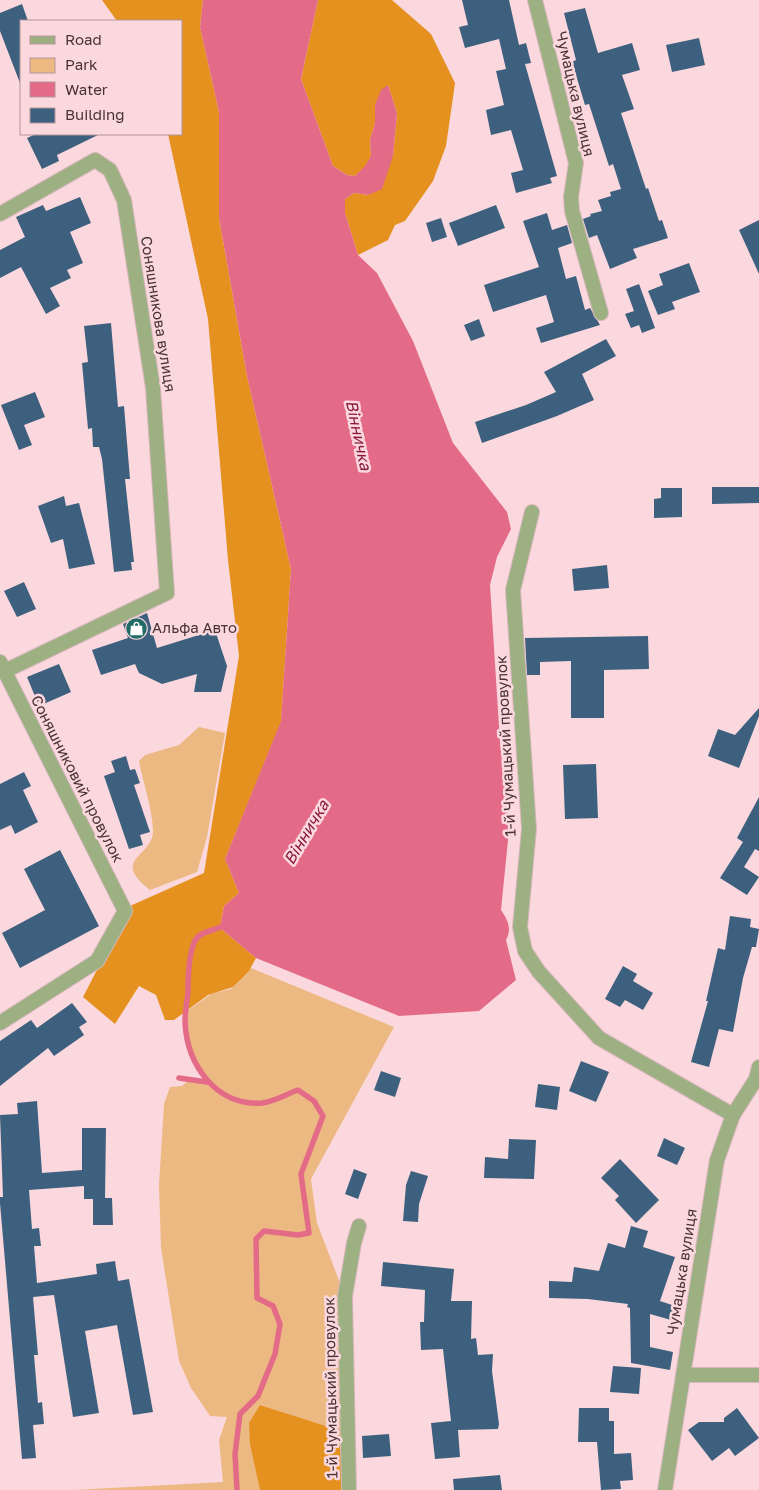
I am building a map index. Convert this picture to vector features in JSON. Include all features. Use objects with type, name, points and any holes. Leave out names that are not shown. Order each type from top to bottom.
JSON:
[{"type":"street","name":"Чумацька вулиця","points":[[536,0],[576,163],[571,197],[572,211],[601,313]]},
{"type":"street","name":"Соняшникова вулиця","points":[[0,214],[95,160],[110,170],[124,200],[153,388],[167,593],[2,667]]},
{"type":"street","name":"1-й Чумацький провулок","points":[[532,512],[513,590],[530,829],[520,927],[525,951],[539,972],[600,1038],[733,1115]]},
{"type":"street","name":"Соняшниковий провулок","points":[[0,1023],[97,961],[124,911],[2,667]]},
{"type":"street","name":"Чумацька вулиця","points":[[664,1490],[717,1160],[733,1115],[758,1075]]},
{"type":"street","name":"1-й Чумацький провулок","points":[[348,1490],[345,1296],[354,1243],[359,1226]]},
{"type":"street","points":[[682,1375],[759,1375]]},
{"type":"green space","points":[[199,727],[225,733],[207,837],[197,872],[150,890],[138,879],[133,871],[133,864],[147,846],[153,830],[139,761],[145,755],[179,745]]},
{"type":"green space","points":[[251,968],[394,1027],[311,1179],[317,1223],[345,1296],[347,1439],[323,1425],[260,1405],[260,1490],[74,1490],[223,1482],[219,1440],[227,1417],[210,1416],[191,1388],[179,1361],[161,1248],[159,1185],[164,1104],[170,1087],[182,1086],[189,1080],[208,1084],[189,1049],[186,1012],[211,994],[231,989]]},
{"type":"shaded area","points":[[102,0],[203,0],[200,27],[219,112],[219,218],[247,376],[291,569],[281,722],[225,859],[239,893],[224,906],[220,928],[256,958],[249,971],[233,987],[208,995],[174,1020],[165,1020],[156,995],[139,986],[115,1024],[83,997],[130,906],[204,873],[239,656],[228,560],[208,319],[168,135],[182,135],[182,20],[116,20]]},
{"type":"shaded area","points":[[318,0],[392,0],[431,34],[455,83],[446,146],[433,181],[405,221],[395,225],[388,240],[358,255],[345,213],[345,199],[354,193],[368,195],[393,156],[397,113],[388,85],[375,105],[375,123],[370,140],[371,156],[366,166],[355,176],[347,175],[333,166],[301,79]]},
{"type":"shaded area","points":[[260,1405],[323,1425],[347,1439],[349,1490],[260,1490],[250,1444],[249,1423]]},
{"type":"water","points":[[203,0],[318,0],[301,79],[333,166],[347,175],[355,176],[365,166],[371,156],[370,140],[375,123],[375,105],[381,90],[388,85],[397,113],[393,156],[382,189],[368,195],[354,193],[345,199],[345,213],[358,255],[377,273],[413,341],[453,443],[507,512],[511,529],[497,557],[490,585],[500,742],[509,830],[501,910],[506,917],[508,925],[509,932],[506,940],[516,980],[479,1011],[399,1016],[256,958],[220,928],[224,906],[239,893],[225,859],[281,721],[291,569],[247,376],[219,218],[219,112],[200,27]]},
{"type":"building","points":[[462,0],[509,0],[519,45],[526,43],[531,63],[525,64],[557,176],[550,178],[552,183],[516,193],[511,173],[523,170],[511,130],[491,135],[486,110],[504,105],[496,71],[506,69],[499,39],[465,48],[459,27],[468,25]]},
{"type":"building","points":[[22,4],[28,20],[20,20],[20,83],[0,31],[0,13]]},
{"type":"building","points":[[585,8],[598,53],[632,43],[640,70],[622,75],[634,109],[621,113],[646,189],[648,188],[659,221],[662,220],[668,238],[633,249],[637,258],[610,269],[597,235],[589,238],[583,219],[591,216],[590,214],[602,211],[598,200],[611,196],[610,192],[621,189],[613,164],[609,166],[589,104],[585,105],[572,62],[576,60],[564,13]]},
{"type":"building","points":[[699,38],[705,65],[672,72],[666,45]]},
{"type":"building","points":[[34,135],[98,135],[57,155],[59,161],[42,169],[27,138]]},
{"type":"building","points":[[80,197],[91,223],[70,232],[83,263],[67,270],[71,278],[50,288],[60,306],[46,314],[21,267],[0,278],[0,250],[25,237],[16,217],[43,205],[46,211]]},
{"type":"building","points":[[496,205],[505,228],[458,246],[449,223]]},
{"type":"building","points":[[547,213],[552,230],[567,225],[572,243],[558,248],[566,279],[576,276],[585,310],[590,308],[600,325],[541,343],[536,328],[554,322],[546,295],[493,312],[484,285],[539,267],[523,221]]},
{"type":"building","points":[[441,218],[447,237],[432,242],[426,223]]},
{"type":"building","points":[[759,220],[759,274],[739,230]]},
{"type":"building","points":[[689,263],[700,292],[672,302],[675,309],[658,315],[648,291],[663,285],[659,274]]},
{"type":"building","points":[[639,284],[655,328],[642,333],[639,325],[631,328],[625,314],[634,311],[626,289]]},
{"type":"building","points":[[479,319],[485,336],[471,341],[464,325]]},
{"type":"building","points":[[111,323],[118,407],[124,406],[130,479],[125,479],[134,562],[131,562],[132,570],[114,572],[102,459],[99,447],[93,447],[92,428],[88,429],[82,363],[88,362],[84,326]]},
{"type":"building","points":[[606,339],[616,356],[582,374],[594,400],[557,416],[482,443],[475,422],[526,405],[556,392],[544,372]]},
{"type":"building","points":[[35,392],[45,417],[24,425],[32,445],[19,450],[1,405]]},
{"type":"building","points":[[712,487],[759,487],[759,503],[712,504]]},
{"type":"building","points":[[661,488],[682,488],[682,517],[654,518],[654,499],[661,498]]},
{"type":"building","points":[[64,496],[66,506],[79,503],[95,564],[69,569],[63,539],[51,543],[38,506]]},
{"type":"building","points":[[607,565],[609,588],[574,591],[572,569]]},
{"type":"building","points":[[24,582],[36,609],[17,617],[4,591]]},
{"type":"building","points":[[147,613],[157,648],[215,630],[227,666],[221,692],[194,692],[197,674],[162,684],[139,673],[135,664],[101,675],[92,650],[128,638],[123,624]]},
{"type":"building","points":[[648,636],[649,669],[604,670],[604,718],[571,718],[571,661],[540,662],[540,675],[527,675],[525,638]]},
{"type":"building","points":[[59,664],[71,692],[39,706],[27,677]]},
{"type":"building","points":[[759,708],[759,716],[739,768],[708,756],[718,729],[735,735]]},
{"type":"building","points":[[126,756],[130,770],[135,769],[140,783],[134,785],[150,832],[140,835],[143,845],[129,849],[104,776],[115,772],[111,761]]},
{"type":"building","points":[[596,764],[598,818],[565,819],[563,765]]},
{"type":"building","points":[[24,772],[31,786],[23,790],[38,822],[15,834],[11,825],[0,830],[0,784]]},
{"type":"building","points":[[759,797],[759,851],[755,849],[744,867],[759,877],[747,895],[720,878],[743,842],[737,838]]},
{"type":"building","points":[[60,850],[99,926],[20,968],[2,933],[45,910],[24,869]]},
{"type":"building","points":[[730,916],[751,919],[750,927],[759,929],[756,947],[752,947],[743,978],[733,1032],[719,1029],[709,1067],[691,1062],[708,1001],[706,1001],[718,948],[725,950]]},
{"type":"building","points":[[623,966],[637,974],[633,981],[653,993],[643,1010],[625,1000],[620,1007],[605,999]]},
{"type":"building","points":[[72,1003],[87,1022],[79,1027],[84,1035],[54,1056],[48,1048],[0,1086],[0,1041],[31,1020],[37,1028]]},
{"type":"building","points":[[581,1061],[609,1072],[596,1102],[569,1091]]},
{"type":"building","points":[[381,1071],[401,1078],[395,1097],[374,1090]]},
{"type":"building","points":[[538,1084],[560,1087],[557,1110],[535,1107]]},
{"type":"building","points":[[37,1101],[42,1173],[82,1170],[82,1128],[106,1128],[105,1198],[112,1198],[113,1225],[93,1225],[93,1199],[84,1199],[84,1186],[29,1190],[32,1229],[39,1228],[41,1246],[34,1246],[37,1283],[97,1274],[96,1264],[115,1261],[118,1281],[129,1279],[153,1412],[133,1415],[117,1325],[85,1331],[99,1413],[73,1417],[54,1295],[33,1297],[38,1355],[34,1355],[38,1403],[42,1402],[44,1424],[33,1425],[36,1458],[22,1459],[0,1203],[0,1197],[3,1197],[0,1115],[18,1114],[17,1103]]},
{"type":"building","points":[[664,1138],[685,1148],[677,1165],[657,1156]]},
{"type":"building","points":[[509,1139],[536,1140],[534,1179],[484,1178],[485,1157],[508,1159]]},
{"type":"building","points":[[620,1159],[659,1200],[636,1223],[615,1200],[619,1196],[601,1178]]},
{"type":"building","points":[[354,1169],[367,1174],[358,1199],[345,1194]]},
{"type":"building","points":[[411,1171],[428,1176],[419,1204],[418,1222],[403,1221],[406,1185]]},
{"type":"building","points":[[631,1226],[648,1231],[643,1247],[675,1257],[660,1301],[675,1306],[671,1320],[650,1314],[650,1347],[673,1352],[670,1370],[631,1363],[630,1308],[627,1307],[628,1304],[588,1299],[549,1298],[549,1281],[572,1282],[574,1267],[599,1271],[608,1243],[625,1248]]},
{"type":"building","points":[[383,1262],[454,1269],[451,1301],[472,1301],[471,1339],[476,1338],[478,1355],[493,1354],[492,1371],[499,1424],[498,1429],[458,1430],[460,1457],[435,1459],[431,1423],[451,1421],[443,1349],[421,1350],[420,1322],[424,1322],[425,1290],[381,1286]]},
{"type":"building","points":[[613,1366],[641,1368],[639,1394],[610,1392]]},
{"type":"building","points":[[579,1408],[609,1408],[609,1421],[614,1421],[614,1454],[631,1453],[633,1480],[620,1481],[621,1489],[601,1490],[597,1442],[578,1442]]},
{"type":"building","points":[[737,1408],[759,1438],[735,1456],[729,1448],[712,1461],[688,1430],[699,1422],[724,1422],[724,1418]]},
{"type":"building","points":[[389,1434],[391,1456],[363,1458],[362,1436]]},
{"type":"building","points":[[500,1475],[502,1490],[454,1490],[453,1479]]},
{"type":"waterway","name":"Вінничка","points":[[226,924],[199,936],[196,939],[190,957],[185,1022],[191,1053],[198,1067],[207,1080],[231,1098],[246,1102],[262,1103],[275,1100],[298,1090],[314,1101],[323,1116],[301,1174],[309,1233],[298,1235],[264,1231],[256,1239],[257,1298],[273,1306],[280,1324],[275,1354],[258,1396],[240,1414],[235,1454],[237,1490]]},
{"type":"waterway","points":[[179,1078],[207,1082]]},
{"type":"place","name":"Альфа Авто","points":[[136,628]]}]
